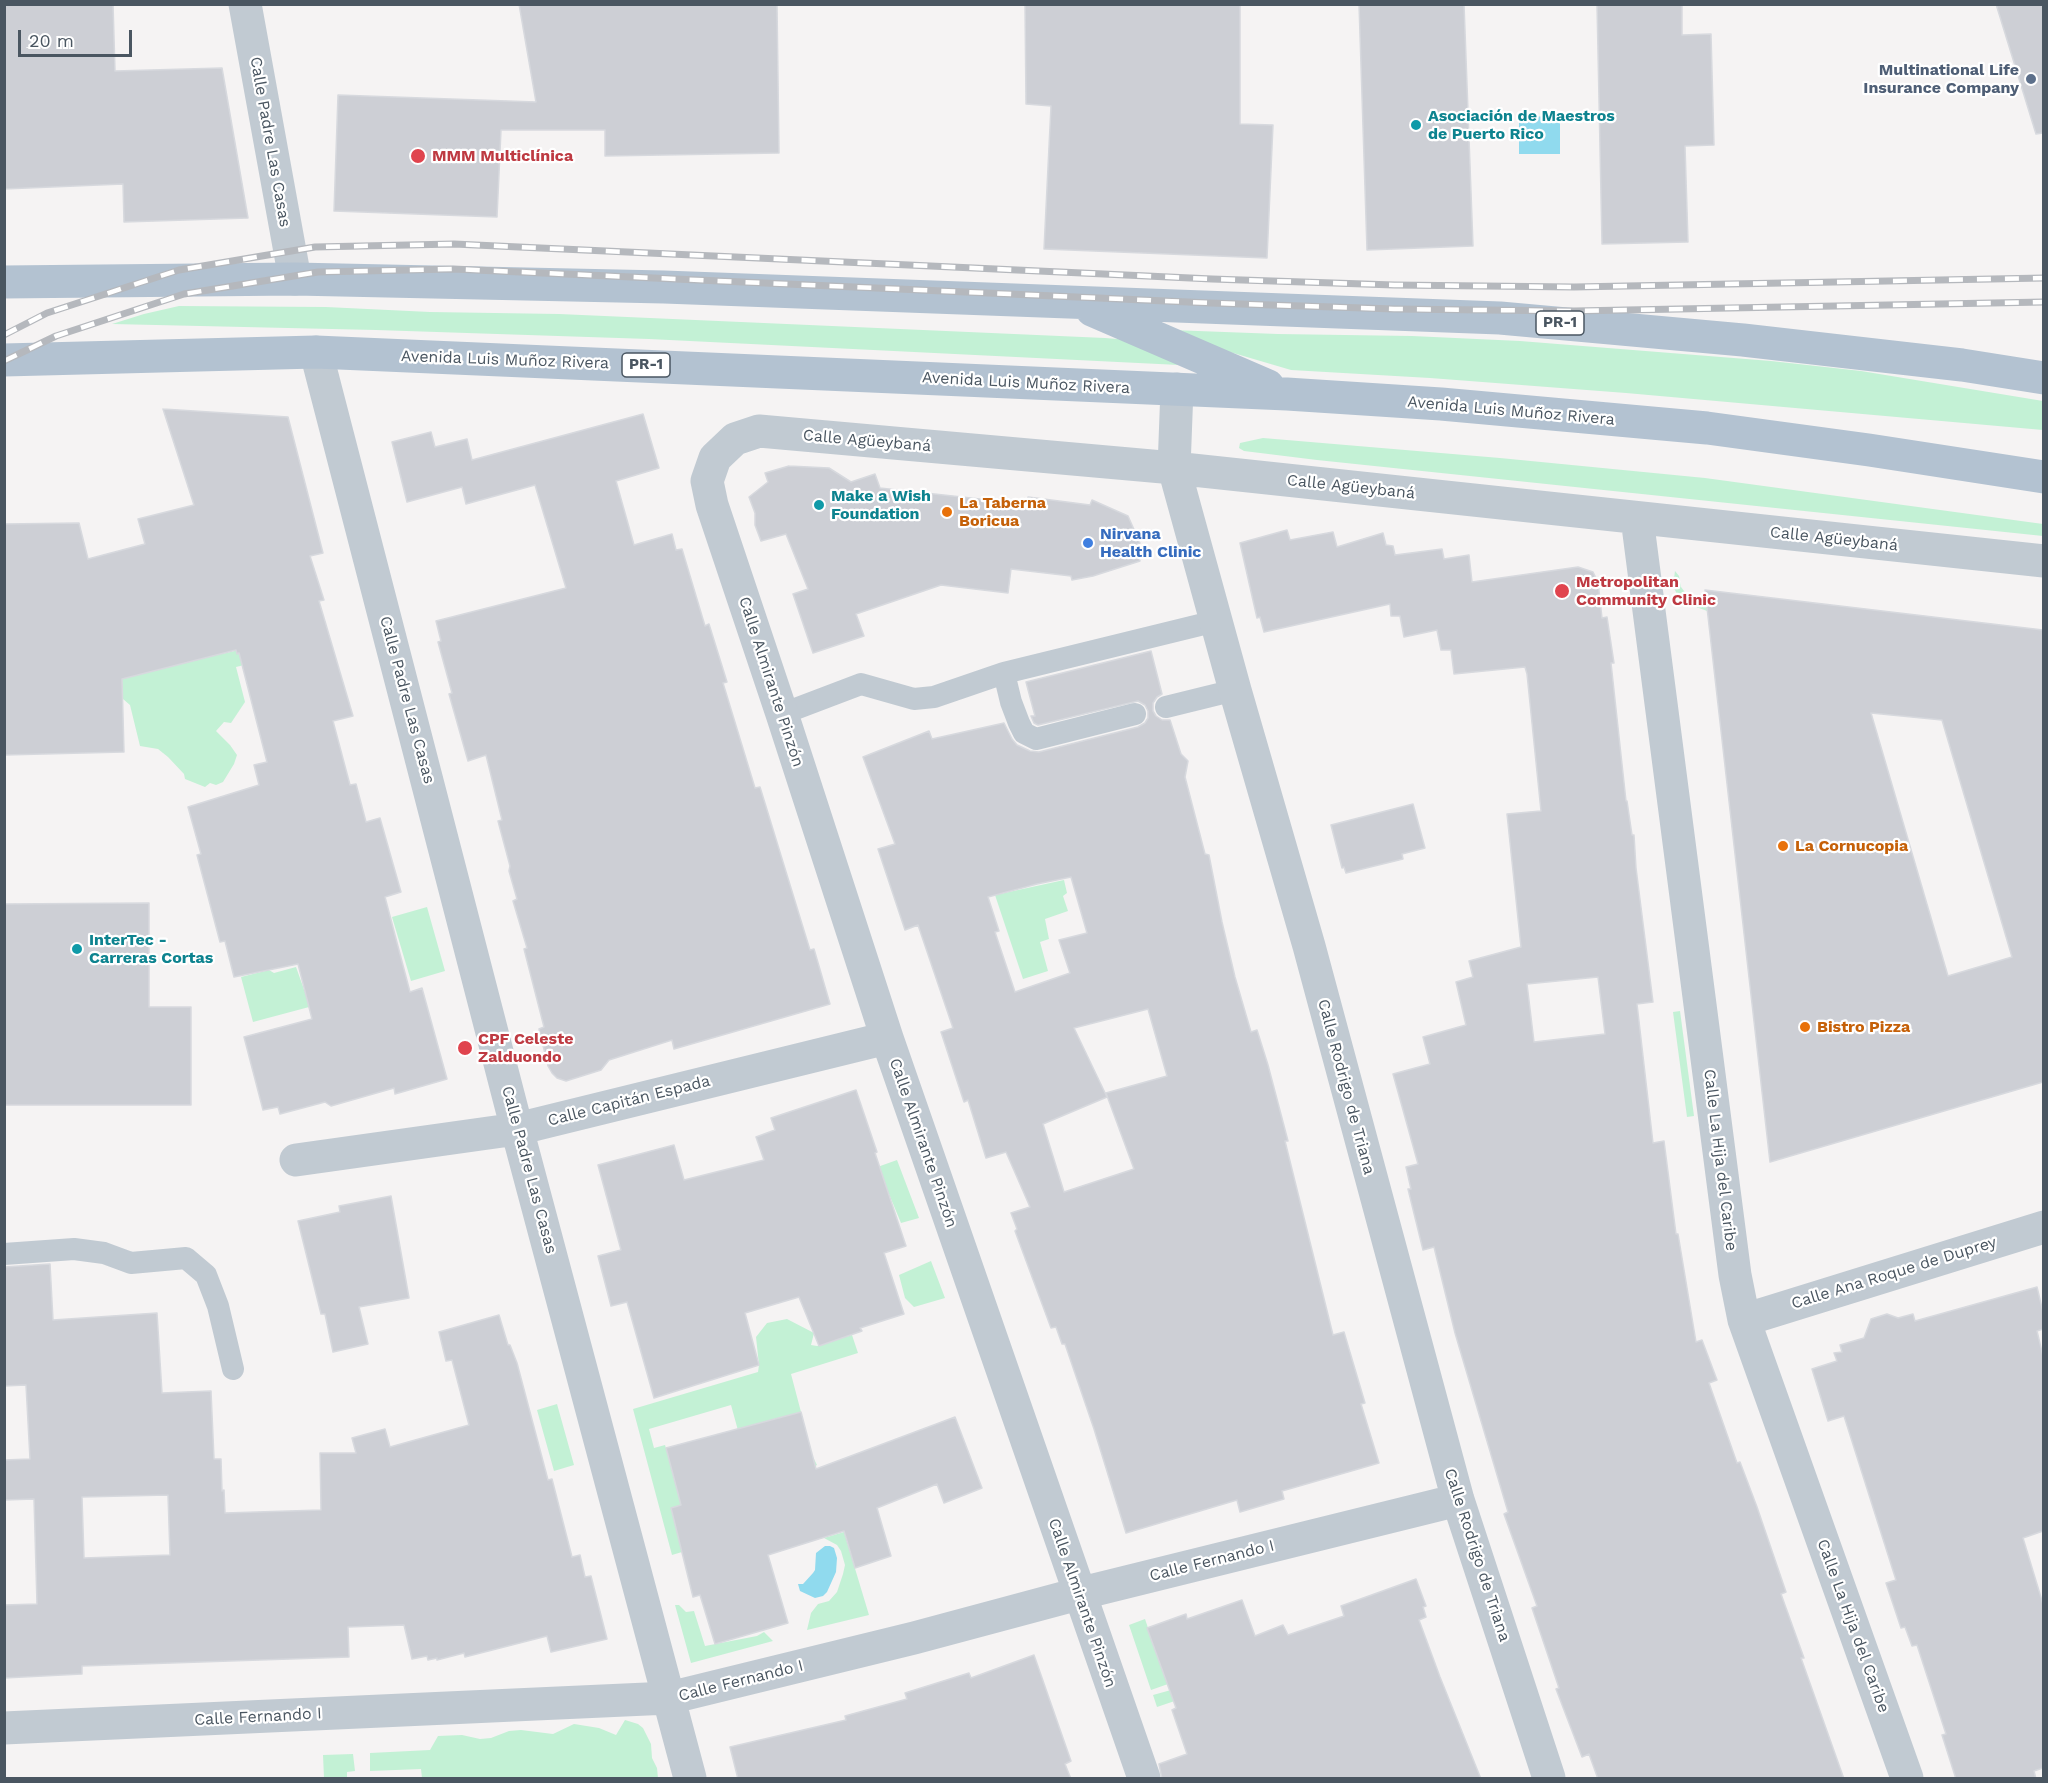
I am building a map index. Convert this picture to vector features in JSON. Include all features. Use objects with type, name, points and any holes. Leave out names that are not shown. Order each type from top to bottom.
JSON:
[{"type":"main road","name":"PR-1","points":[[4,282],[295,279],[664,287],[1500,318],[1766,343],[1962,365],[2043,378]]},
{"type":"main road","points":[[1074,302],[1287,394]]},
{"type":"main road","name":"Avenida Luis Muñoz Rivera","points":[[4,360],[316,352],[1287,394],[1442,404],[1707,428],[2043,477]]},
{"type":"street","name":"Calle Padre Las Casas","points":[[245,4],[295,279]]},
{"type":"street","name":"Calle Padre Las Casas","points":[[316,352],[690,1779]]},
{"type":"street","name":"Calle Rodrigo de Triana","points":[[1177,389],[1174,468],[1235,690],[1310,946],[1458,1500],[1549,1779]]},
{"type":"street","name":"Calle Agüeybaná","points":[[712,505],[707,481],[715,458],[735,439],[759,431],[1174,468],[2043,561]]},
{"type":"street","name":"Calle Almirante Pinzón","points":[[712,505],[887,1038],[1144,1779]]},
{"type":"street","name":"Calle La Hija del Caribe","points":[[1637,518],[1735,1275],[1744,1320],[1907,1779]]},
{"type":"street","name":"Calle Capitán Espada","points":[[296,1160],[518,1129],[887,1038]]},
{"type":"street","name":"Calle Ana Roque de Duprey","points":[[1744,1320],[2043,1227]]},
{"type":"street","name":"Calle Fernando I","points":[[4,1728],[669,1698],[1458,1500]]},
{"type":"lane","points":[[782,714],[861,684],[914,699],[934,698],[1004,673],[1216,621]]},
{"type":"lane","points":[[1004,673],[1019,723],[1024,733],[1036,740],[1135,714]]},
{"type":"lane","points":[[1166,707],[1235,690]]},
{"type":"lane","points":[[4,1254],[74,1249],[104,1253],[131,1263],[186,1258],[207,1275],[218,1306],[233,1369]]},
{"type":"green space","points":[[179,306],[326,307],[430,312],[559,314],[1105,338],[1130,340],[1179,365],[649,339],[112,324]]},
{"type":"green space","points":[[1171,330],[1520,341],[1771,361],[1861,371],[2043,401],[2043,430],[1626,393],[1291,370],[1189,340]]},
{"type":"green space","points":[[1263,438],[1705,478],[2043,524],[2043,536],[1317,460],[1244,451],[1239,448],[1240,443]]},
{"type":"green space","points":[[1675,571],[1687,595],[1710,604],[1710,612],[1685,603],[1678,596],[1673,586]]},
{"type":"green space","points":[[111,617],[214,628],[222,654],[276,641],[281,656],[236,667],[245,702],[231,723],[224,722],[216,731],[237,755],[223,782],[216,785],[210,783],[205,787],[185,779],[184,774],[158,749],[140,746],[130,705],[123,699]]},
{"type":"green space","points":[[1064,880],[1067,893],[1063,896],[1068,911],[1045,919],[1049,939],[1040,942],[1048,971],[1023,979],[995,895]]},
{"type":"green space","points":[[427,907],[445,971],[411,981],[392,917]]},
{"type":"green space","points":[[296,967],[306,995],[339,999],[253,1022],[241,977],[269,970],[274,973]]},
{"type":"green space","points":[[1680,1011],[1694,1116],[1687,1117],[1673,1012]]},
{"type":"green space","points":[[897,1160],[919,1218],[901,1223],[884,1182],[746,1214]]},
{"type":"green space","points":[[931,1261],[945,1298],[914,1307],[905,1298],[899,1275]]},
{"type":"green space","points":[[787,1319],[814,1333],[811,1345],[817,1346],[852,1335],[858,1353],[791,1374],[801,1412],[774,1419],[808,1447],[817,1465],[806,1471],[671,1508],[682,1552],[672,1555],[633,1409],[758,1372],[756,1337],[767,1323]],"holes":[[[731,1405],[742,1445],[671,1465],[665,1445],[654,1448],[649,1429]]]},
{"type":"green space","points":[[557,1404],[574,1465],[554,1471],[537,1410]]},
{"type":"green space","points":[[844,1532],[869,1615],[807,1630],[811,1613],[818,1604],[829,1601],[837,1592],[845,1565],[837,1545],[824,1538]]},
{"type":"green space","points":[[675,1605],[679,1605],[686,1612],[694,1611],[705,1646],[757,1636],[764,1632],[773,1641],[691,1663]]},
{"type":"green space","points":[[1145,1619],[1168,1681],[1216,1664],[1218,1667],[1231,1662],[1234,1669],[1261,1660],[1263,1668],[1322,1650],[1324,1653],[1289,1665],[1279,1683],[1286,1698],[1282,1699],[1278,1688],[1255,1695],[1262,1714],[1241,1721],[1230,1690],[1213,1696],[1210,1689],[1157,1707],[1153,1695],[1171,1690],[1168,1684],[1151,1690],[1129,1625]]},
{"type":"green space","points":[[625,1720],[643,1728],[651,1744],[652,1758],[657,1768],[658,1778],[422,1778],[421,1769],[370,1771],[370,1753],[430,1750],[438,1736],[462,1735],[480,1739],[521,1730],[553,1734],[574,1724],[599,1728],[616,1735]]},
{"type":"green space","points":[[353,1754],[355,1771],[347,1772],[347,1778],[324,1778],[323,1755]]},
{"type":"water","points":[[1560,116],[1560,154],[1519,154],[1519,117]]},
{"type":"water","points":[[825,1546],[834,1548],[837,1558],[836,1572],[827,1592],[815,1598],[800,1591],[798,1584],[803,1584],[813,1573],[816,1553]]},
{"type":"building","points":[[4,4],[113,4],[115,71],[222,68],[248,218],[124,222],[123,184],[4,189]]},
{"type":"building","points":[[519,4],[777,4],[779,153],[605,156],[605,130],[501,130],[497,217],[334,211],[338,95],[536,102]]},
{"type":"building","points":[[1025,4],[1240,4],[1240,124],[1273,125],[1267,258],[1044,249],[1051,106],[1026,104]]},
{"type":"building","name":"Asociación de Maestros de Puerto Rico","points":[[1359,4],[1464,4],[1473,246],[1367,250]]},
{"type":"building","points":[[1597,4],[1682,4],[1682,35],[1711,34],[1714,145],[1685,146],[1688,242],[1602,244]]},
{"type":"building","name":"Multinational Life Insurance Company","points":[[1996,4],[2043,4],[2043,133],[2036,134]]},
{"type":"building","points":[[163,409],[288,417],[323,553],[310,556],[324,600],[319,601],[353,716],[333,721],[350,785],[356,784],[366,822],[380,818],[401,892],[385,897],[410,992],[422,988],[447,1079],[395,1094],[394,1088],[331,1106],[325,1102],[280,1114],[278,1107],[263,1110],[244,1037],[312,1019],[298,964],[234,977],[225,941],[220,942],[197,855],[201,854],[188,807],[259,785],[254,765],[267,762],[239,653],[237,654],[236,650],[122,679],[124,752],[4,755],[4,524],[79,523],[88,559],[145,544],[138,519],[194,505]]},
{"type":"building","points":[[643,414],[659,468],[616,481],[634,545],[672,534],[676,550],[682,549],[705,626],[709,624],[727,682],[723,683],[755,788],[760,787],[810,950],[814,949],[830,1004],[674,1049],[672,1040],[609,1060],[601,1070],[566,1081],[557,1078],[548,1066],[539,1029],[544,1027],[524,949],[527,948],[513,901],[517,899],[498,821],[502,820],[486,755],[468,761],[449,694],[452,693],[438,642],[441,641],[436,621],[566,588],[535,485],[466,504],[462,487],[407,502],[392,442],[431,432],[435,447],[467,439],[472,460]]},
{"type":"building","points":[[789,466],[829,468],[851,482],[875,474],[880,488],[989,500],[990,498],[1028,502],[1028,497],[1090,505],[1092,500],[1128,516],[1140,543],[1135,545],[1140,561],[1072,580],[1071,576],[1011,569],[1008,593],[941,585],[856,614],[864,636],[813,653],[793,594],[808,589],[786,534],[761,541],[749,497],[768,482],[765,473]]},
{"type":"building","points":[[1287,530],[1290,540],[1333,532],[1337,547],[1383,533],[1386,545],[1393,546],[1395,555],[1442,549],[1444,559],[1469,555],[1472,582],[1578,567],[1593,572],[1598,582],[1602,618],[1607,617],[1614,663],[1611,663],[1626,801],[1632,835],[1634,835],[1653,1002],[1637,1004],[1653,1143],[1664,1141],[1676,1234],[1678,1234],[1696,1342],[1702,1340],[1717,1380],[1709,1383],[1737,1463],[1740,1462],[1757,1507],[1786,1592],[1781,1594],[1844,1779],[1598,1779],[1589,1754],[1582,1757],[1556,1689],[1559,1688],[1532,1608],[1537,1606],[1504,1514],[1508,1512],[1455,1333],[1434,1247],[1423,1250],[1408,1189],[1411,1189],[1406,1167],[1418,1164],[1393,1074],[1430,1064],[1423,1037],[1466,1025],[1456,982],[1473,977],[1469,961],[1521,947],[1507,814],[1541,811],[1527,674],[1525,667],[1454,674],[1451,650],[1441,650],[1437,630],[1404,637],[1400,616],[1391,616],[1390,604],[1264,632],[1260,617],[1257,618],[1240,543]],"holes":[[[1598,977],[1605,1034],[1534,1042],[1527,984]]]},
{"type":"building","points":[[1705,590],[2043,630],[2043,1082],[1770,1162]],"holes":[[[1871,713],[1942,720],[2012,957],[1948,976]]]},
{"type":"building","points":[[1151,651],[1162,694],[1153,703],[1153,711],[1162,720],[1170,720],[1181,754],[1188,761],[1185,777],[1205,854],[1209,855],[1235,977],[1251,1032],[1257,1030],[1268,1065],[1333,1335],[1344,1332],[1365,1403],[1361,1404],[1379,1463],[1282,1491],[1284,1499],[1240,1512],[1237,1500],[1126,1533],[1065,1344],[1062,1344],[1056,1327],[1051,1328],[1015,1231],[1017,1229],[1011,1213],[1030,1207],[1006,1152],[986,1158],[968,1100],[964,1102],[941,1032],[953,1028],[918,925],[905,930],[878,849],[895,844],[863,757],[929,731],[932,739],[1004,723],[1017,745],[1039,752],[1138,727],[1148,718],[1145,705],[1138,701],[1038,725],[1034,723],[1031,716],[1035,716],[1026,682]],"holes":[[[1071,877],[1087,933],[1059,940],[1070,973],[1015,992],[995,932],[999,931],[988,897]],[[1148,1009],[1167,1076],[1106,1093],[1134,1169],[1064,1192],[1043,1124],[1107,1097],[1074,1028]]]},
{"type":"building","points":[[1413,804],[1425,848],[1402,854],[1403,859],[1346,873],[1344,867],[1342,868],[1331,825]]},
{"type":"building","points":[[149,903],[149,1007],[191,1007],[191,1105],[4,1105],[4,904]]},
{"type":"building","points":[[856,1090],[906,1246],[884,1253],[904,1314],[860,1328],[862,1331],[819,1346],[799,1297],[745,1313],[759,1365],[654,1398],[627,1302],[611,1306],[598,1256],[621,1250],[598,1165],[674,1145],[684,1180],[764,1160],[756,1137],[775,1130],[771,1118]]},
{"type":"building","points":[[391,1196],[409,1298],[359,1307],[368,1344],[333,1352],[325,1314],[321,1314],[298,1221],[340,1212],[339,1206]]},
{"type":"building","points":[[50,1264],[53,1320],[157,1313],[162,1393],[211,1391],[214,1459],[221,1459],[225,1513],[321,1510],[320,1453],[356,1453],[352,1438],[385,1429],[390,1447],[469,1425],[452,1360],[446,1361],[439,1332],[499,1315],[508,1345],[517,1363],[548,1480],[552,1479],[572,1557],[580,1555],[585,1577],[591,1576],[607,1639],[551,1652],[547,1636],[465,1657],[464,1653],[428,1660],[427,1656],[412,1659],[404,1625],[348,1627],[349,1657],[82,1666],[82,1674],[4,1678],[4,1605],[37,1604],[34,1499],[4,1500],[4,1460],[30,1459],[26,1385],[4,1386],[4,1267]],"holes":[[[168,1495],[170,1555],[84,1558],[82,1497]]]},
{"type":"building","points":[[2037,1287],[2043,1312],[2043,1329],[2037,1331],[2043,1356],[2043,1531],[2023,1538],[2043,1604],[2043,1768],[2034,1771],[2036,1779],[1956,1779],[1942,1735],[1946,1734],[1917,1645],[1912,1646],[1905,1627],[1901,1628],[1886,1583],[1896,1580],[1844,1416],[1828,1421],[1812,1369],[1837,1361],[1834,1353],[1842,1352],[1840,1345],[1864,1338],[1871,1319],[1887,1314],[1898,1318],[1913,1314],[1915,1321]]},
{"type":"building","points":[[801,1412],[816,1469],[955,1417],[982,1488],[944,1503],[937,1484],[877,1508],[891,1556],[855,1568],[844,1531],[768,1555],[788,1623],[715,1644],[700,1595],[693,1597],[671,1508],[681,1505],[666,1448]]},
{"type":"building","points":[[1416,1579],[1426,1606],[1423,1607],[1426,1617],[1419,1620],[1481,1779],[1162,1779],[1159,1764],[1187,1754],[1172,1710],[1176,1708],[1147,1628],[1186,1614],[1187,1619],[1242,1600],[1255,1636],[1283,1625],[1288,1635],[1344,1616],[1341,1606]]},
{"type":"building","points":[[1034,1655],[1071,1761],[1065,1764],[1071,1779],[738,1779],[730,1747],[846,1720],[845,1716],[907,1699],[905,1693],[969,1673],[971,1678]]},
{"type":"railway","points":[[4,335],[47,313],[179,270],[315,247],[454,244],[1212,279],[1394,285],[1574,287],[2044,278]]},
{"type":"railway","points":[[4,361],[56,336],[184,294],[318,272],[453,269],[1210,303],[1394,309],[1574,311],[2044,302]]},
{"type":"place","name":"Multinational Life Insurance Company","points":[[2031,79]]},
{"type":"place","name":"Asociación de Maestros de Puerto Rico","points":[[1416,125]]},
{"type":"place","name":"MMM Multiclínica","points":[[418,156]]},
{"type":"place","name":"Make a Wish Foundation","points":[[819,505]]},
{"type":"place","name":"La Taberna Boricua","points":[[947,512]]},
{"type":"place","name":"Nirvana Health Clinic","points":[[1088,543]]},
{"type":"place","name":"Metropolitan Community Clinic","points":[[1562,591]]},
{"type":"place","name":"La Cornucopia","points":[[1783,846]]},
{"type":"place","name":"InterTec - Carreras Cortas","points":[[77,949]]},
{"type":"place","name":"Bistro Pizza","points":[[1805,1027]]},
{"type":"place","name":"CPF Celeste Zalduondo","points":[[465,1048]]}]
